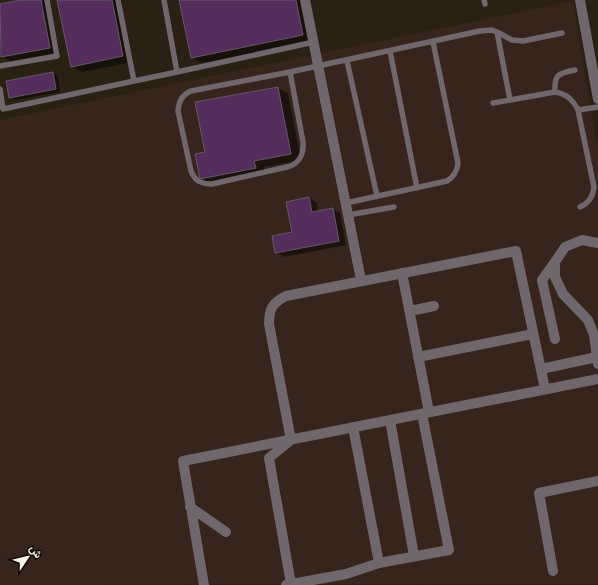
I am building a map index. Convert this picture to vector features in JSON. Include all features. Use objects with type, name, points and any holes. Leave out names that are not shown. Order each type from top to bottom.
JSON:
[{"type":"street","points":[[305,0],[361,280]]},
{"type":"street","points":[[580,0],[598,99]]},
{"type":"street","points":[[555,339],[542,280],[565,247],[582,240],[598,244]]},
{"type":"street","points":[[291,440],[269,324],[269,312],[276,301],[286,296],[361,280],[516,251],[544,389]]},
{"type":"street","points":[[540,369],[597,360],[594,335],[588,320],[563,294],[555,277],[555,262]]},
{"type":"street","points":[[291,440],[269,458],[288,584],[346,574],[379,563],[448,550],[418,357],[402,273]]},
{"type":"street","points":[[410,311],[434,306]]},
{"type":"street","points":[[418,357],[533,334]]},
{"type":"street","points":[[204,585],[183,461],[598,379]]},
{"type":"street","points":[[390,420],[414,556]]},
{"type":"street","points":[[353,427],[379,563]]},
{"type":"street","points":[[553,571],[539,493],[598,481]]},
{"type":"street","points":[[190,507],[226,532]]},
{"type":"lane","points":[[0,66],[57,56],[47,0]]},
{"type":"lane","points":[[118,0],[134,81]]},
{"type":"lane","points":[[164,0],[177,72]]},
{"type":"lane","points":[[290,72],[303,142],[303,151],[299,160],[287,168],[212,184],[203,184],[199,182],[191,171],[178,111],[183,97],[191,91],[290,72],[319,67],[480,31],[492,30],[512,40],[523,41],[562,33]]},
{"type":"lane","points":[[497,32],[510,100]]},
{"type":"lane","points":[[0,90],[2,109],[314,42]]},
{"type":"lane","points":[[346,203],[447,182],[456,172],[458,163],[433,42]]},
{"type":"lane","points":[[390,51],[417,188]]},
{"type":"lane","points":[[347,61],[377,196]]},
{"type":"lane","points":[[555,92],[554,83],[559,74],[575,70]]},
{"type":"lane","points":[[493,103],[555,92],[567,96],[572,100],[578,110],[596,186],[589,202],[580,207]]},
{"type":"lane","points":[[578,110],[598,107]]},
{"type":"lane","points":[[348,215],[394,207]]},
{"type":"shaded area","points":[[573,1],[590,108],[598,144],[598,584],[0,585],[0,120]]},
{"type":"building","points":[[21,0],[41,0],[50,48],[1,57],[0,4]]},
{"type":"building","points":[[57,0],[112,0],[123,56],[71,67]]},
{"type":"building","points":[[179,0],[296,0],[303,35],[191,58]]},
{"type":"building","points":[[53,72],[56,89],[9,98],[6,81]]},
{"type":"building","points":[[278,87],[291,154],[254,161],[256,168],[200,179],[195,154],[205,152],[195,102]]},
{"type":"building","points":[[309,197],[312,212],[333,208],[339,241],[275,253],[272,236],[292,232],[286,202]]}]
